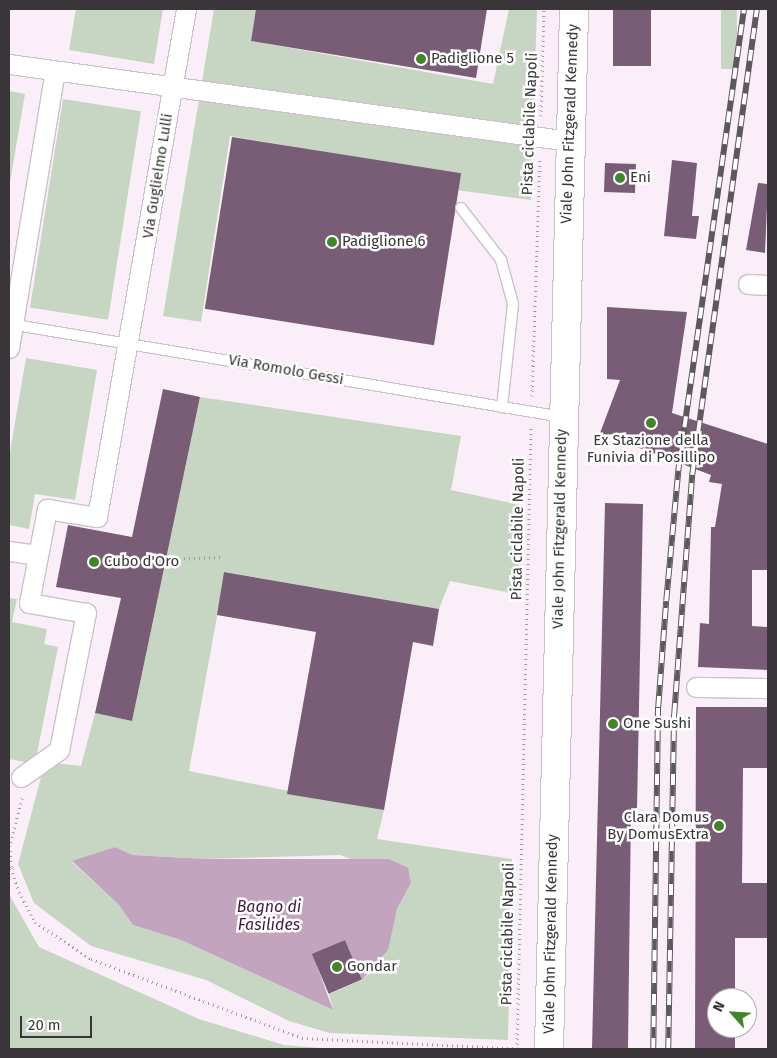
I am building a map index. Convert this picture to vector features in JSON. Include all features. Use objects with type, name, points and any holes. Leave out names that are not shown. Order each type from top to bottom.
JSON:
[{"type":"main road","name":"Viale John Fitzgerald Kennedy","points":[[549,1049],[569,141],[574,9]]},
{"type":"street","name":"Via Guglielmo Lulli","points":[[38,555],[46,509],[97,517],[131,344],[186,9]]},
{"type":"street","points":[[9,64],[172,89],[569,141]]},
{"type":"street","points":[[9,348],[11,324],[55,71]]},
{"type":"street","points":[[748,284],[768,285]]},
{"type":"street","points":[[9,551],[38,555],[29,603],[86,613],[59,750],[21,777]]},
{"type":"street","points":[[696,687],[768,688]]},
{"type":"lane","points":[[462,208],[501,260],[513,304],[502,406]]},
{"type":"lane","name":"Via Romolo Gessi","points":[[11,324],[502,406],[532,409],[563,417]]},
{"type":"path","name":"Pista ciclabile Napoli","points":[[517,1049],[532,409],[544,9]]},
{"type":"path","points":[[169,559],[222,557]]},
{"type":"path","points":[[21,777],[22,803],[10,846],[11,868],[35,922],[55,939],[91,958],[302,1038],[524,1049]]},
{"type":"green space","points":[[76,9],[163,9],[154,64],[69,50]]},
{"type":"green space","points":[[214,9],[256,9],[251,41],[493,84],[509,9],[537,9],[531,200],[456,190],[461,175],[230,136],[201,322],[163,316]]},
{"type":"green space","points":[[721,9],[737,9],[737,69],[721,69]]},
{"type":"green space","points":[[9,91],[25,94],[9,188]]},
{"type":"green space","points":[[63,99],[141,111],[108,320],[30,307]]},
{"type":"green space","points":[[26,358],[97,370],[75,500],[35,494],[29,529],[9,525],[9,458]]},
{"type":"green space","points":[[200,397],[461,436],[451,490],[521,505],[521,595],[450,581],[439,609],[225,572],[189,771],[384,810],[377,839],[512,859],[508,1040],[330,1033],[289,1021],[206,980],[91,946],[34,903],[18,864],[45,762],[81,766],[95,713],[132,721]],"holes":[[[115,847],[133,855],[206,859],[340,855],[411,883],[397,909],[381,963],[362,980],[329,994],[333,1010],[181,940],[133,925],[119,905],[72,862]]]},
{"type":"green space","points":[[9,598],[17,599],[12,622],[47,629],[44,644],[58,647],[35,764],[9,759]]},
{"type":"green space","points":[[9,894],[39,947],[199,1019],[284,1045],[335,1049],[9,1049]]},
{"type":"water","name":"Bagno di Fasilides","points":[[115,847],[133,855],[206,859],[389,859],[408,868],[411,883],[397,909],[388,950],[362,980],[345,940],[313,955],[333,1010],[181,940],[133,925],[119,905],[72,861]]},
{"type":"building","name":"Padiglione 5","points":[[256,9],[487,9],[476,78],[251,41]]},
{"type":"building","points":[[613,9],[651,9],[651,66],[613,66]]},
{"type":"building","name":"Padiglione 6","points":[[232,137],[461,173],[434,345],[205,309]]},
{"type":"building","points":[[672,160],[697,163],[692,216],[699,216],[696,239],[664,236]]},
{"type":"building","name":"Eni","points":[[605,163],[636,164],[635,193],[604,192]]},
{"type":"building","points":[[758,183],[768,184],[765,253],[746,250]]},
{"type":"building","points":[[607,307],[687,312],[672,413],[768,444],[768,570],[752,570],[752,626],[768,627],[768,670],[698,667],[700,623],[709,624],[711,527],[715,527],[722,484],[709,482],[711,475],[600,433],[620,380],[607,379]]},
{"type":"building","points":[[163,389],[200,397],[132,721],[95,713],[121,598],[56,587],[68,525],[132,537]]},
{"type":"building","points":[[605,503],[643,504],[637,809],[631,809],[628,1049],[592,1049]]},
{"type":"building","points":[[224,572],[439,609],[433,646],[413,642],[384,810],[287,794],[316,632],[217,615]]},
{"type":"building","name":"Clara Domus By DomusExtra","points":[[696,707],[768,707],[768,768],[743,768],[742,883],[768,883],[768,938],[735,938],[735,988],[707,988],[707,1038],[735,1038],[735,1049],[695,1049]]},
{"type":"building","name":"Gondar","points":[[345,940],[362,980],[329,994],[312,954]]},
{"type":"railway","points":[[653,1049],[658,707],[666,601],[678,471],[744,9]]},
{"type":"railway","points":[[668,1049],[674,714],[692,475],[757,9]]},
{"type":"place","name":"Padiglione 5","points":[[421,59]]},
{"type":"place","name":"Eni","points":[[620,178]]},
{"type":"place","name":"Padiglione 6","points":[[332,242]]},
{"type":"place","name":"Ex Stazione della Funivia di Posillipo","points":[[651,423]]},
{"type":"place","name":"Cubo d'Oro","points":[[94,562]]},
{"type":"place","name":"One Sushi","points":[[613,724]]},
{"type":"place","name":"Clara Domus By DomusExtra","points":[[719,826]]},
{"type":"place","name":"Gondar","points":[[337,967]]}]
